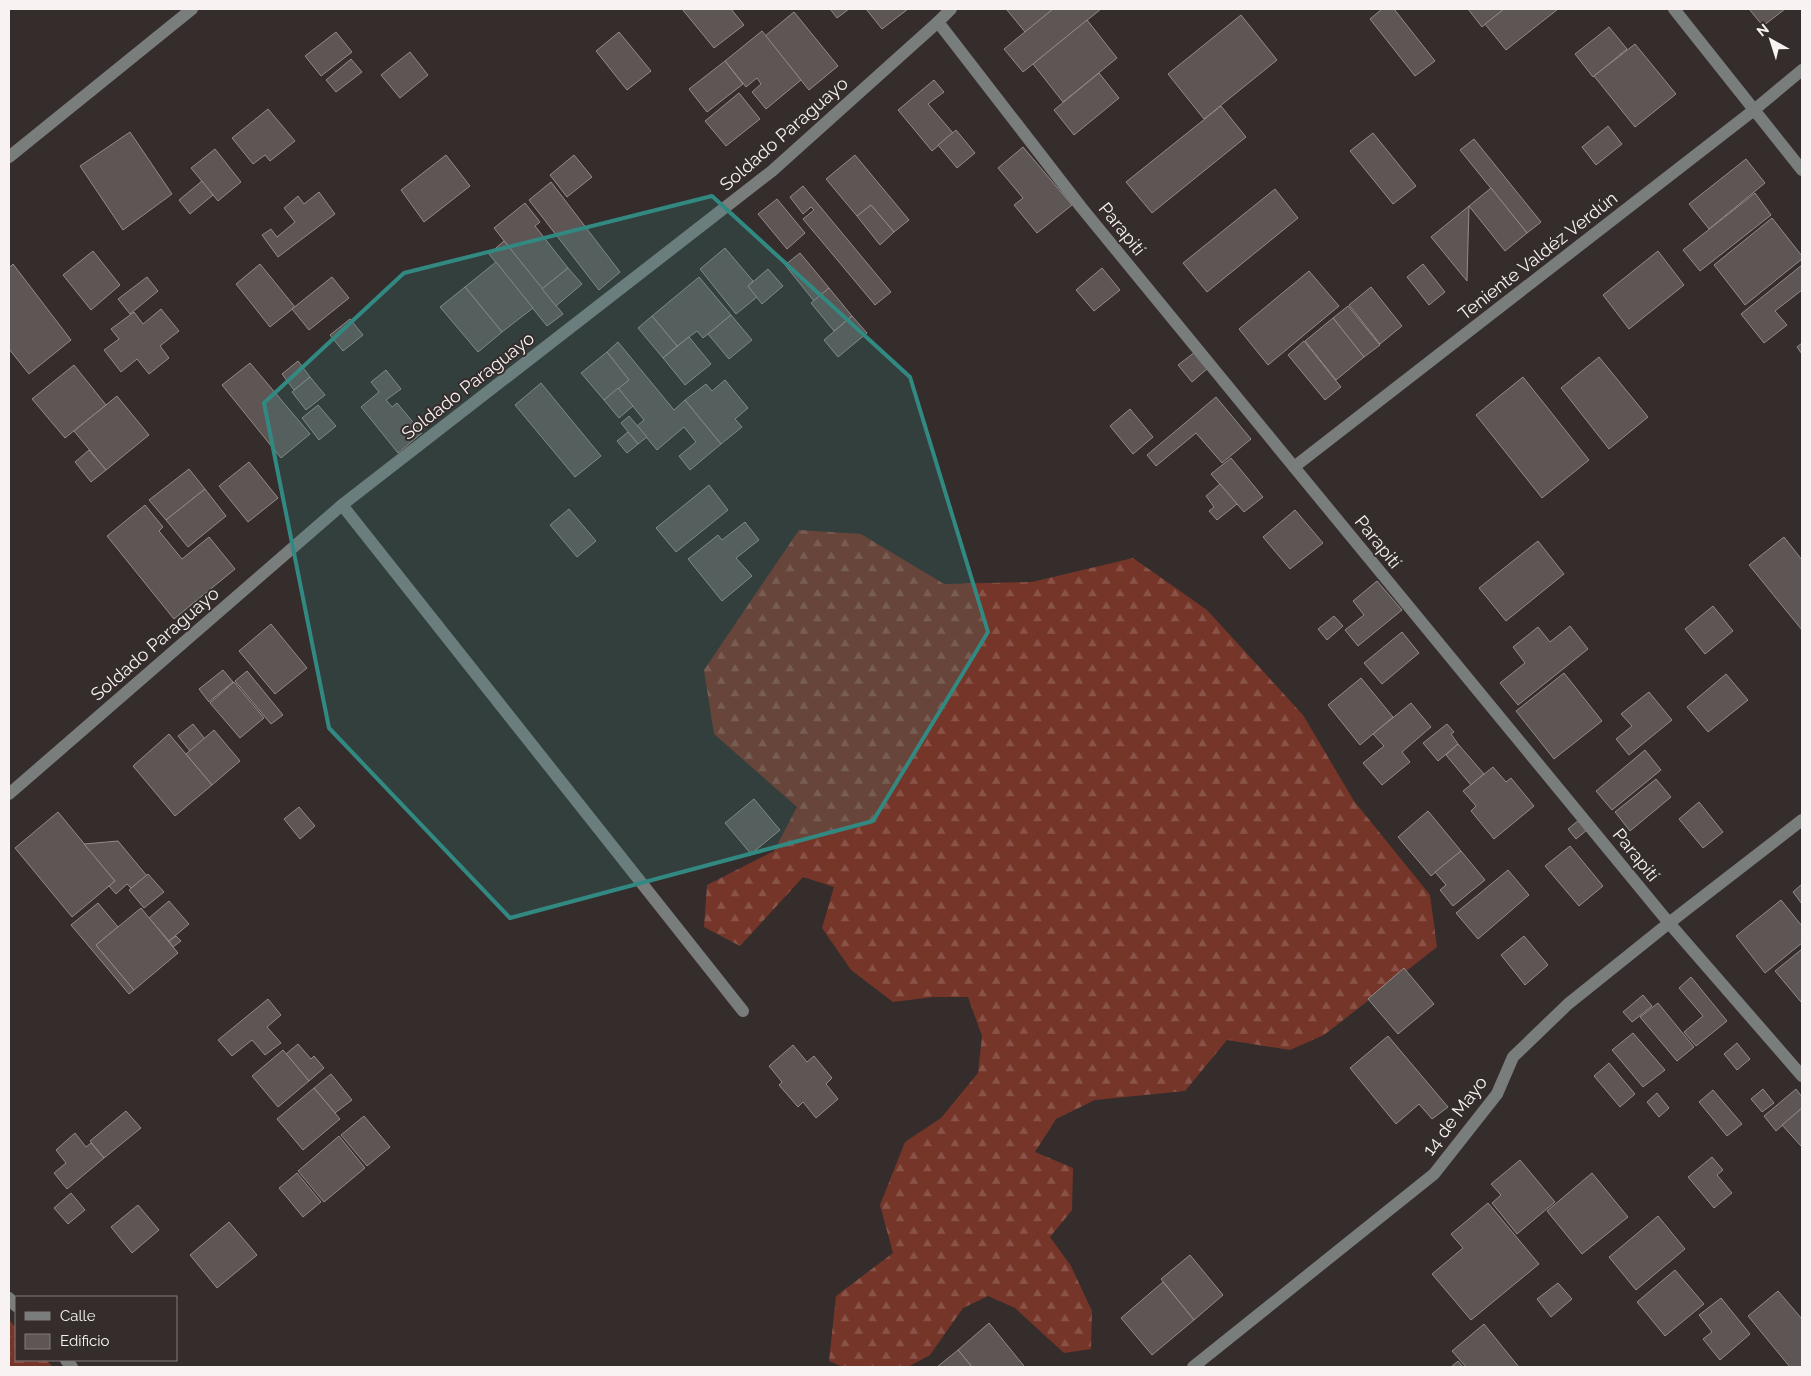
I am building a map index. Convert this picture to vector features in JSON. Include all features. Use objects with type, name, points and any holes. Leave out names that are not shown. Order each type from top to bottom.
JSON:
[{"type":"street","points":[[9,157],[192,9]]},
{"type":"street","name":"Soldado Paraguayo","points":[[9,794],[342,505],[772,171],[951,9]]},
{"type":"street","points":[[1674,9],[1802,170]]},
{"type":"street","name":"Parapití","points":[[938,22],[1080,207],[1668,923],[1802,1076]]},
{"type":"street","name":"Teniente Valdéz Verdún","points":[[1294,468],[1754,110],[1802,70]]},
{"type":"street","points":[[342,505],[743,1011]]},
{"type":"street","name":"14 de Mayo","points":[[1193,1367],[1434,1174],[1498,1094],[1513,1057],[1568,1004],[1668,923],[1802,820]]},
{"type":"highlighted area","points":[[712,196],[910,377],[988,632],[873,821],[510,918],[329,728],[264,403],[404,273]]},
{"type":"green space","points":[[799,530],[861,534],[944,584],[1032,582],[1133,558],[1207,610],[1303,715],[1354,801],[1430,895],[1437,947],[1324,1035],[1290,1050],[1227,1040],[1185,1091],[1095,1100],[1056,1119],[1035,1152],[1073,1168],[1072,1210],[1050,1237],[1071,1266],[1092,1311],[1091,1349],[1064,1353],[1015,1308],[988,1296],[963,1308],[930,1355],[908,1367],[843,1367],[829,1361],[836,1296],[893,1253],[880,1205],[905,1142],[941,1118],[978,1073],[982,1036],[968,997],[933,997],[893,1002],[851,970],[822,928],[834,887],[803,877],[740,946],[704,927],[707,885],[774,851],[797,807],[714,734],[704,670]]},
{"type":"green space","points":[[9,1320],[15,1327],[15,1361],[47,1361],[53,1367],[9,1367]]},
{"type":"building","points":[[682,9],[731,9],[744,25],[714,48]]},
{"type":"building","points":[[830,9],[849,9],[837,18]]},
{"type":"building","points":[[866,9],[908,9],[882,29]]},
{"type":"building","points":[[1008,9],[1053,9],[1025,32]]},
{"type":"building","points":[[1053,9],[1101,9],[1023,72],[1004,49]]},
{"type":"building","points":[[1382,9],[1394,9],[1435,61],[1415,76],[1370,19]]},
{"type":"building","points":[[1468,9],[1504,9],[1482,27]]},
{"type":"building","points":[[1504,9],[1558,9],[1506,50],[1485,24]]},
{"type":"building","points":[[1749,9],[1785,9],[1763,26]]},
{"type":"building","points":[[794,12],[838,66],[809,90],[765,36]]},
{"type":"building","points":[[1241,15],[1277,60],[1204,119],[1168,74]]},
{"type":"building","points":[[1087,20],[1117,58],[1063,102],[1033,64]]},
{"type":"building","points":[[1609,27],[1627,49],[1593,77],[1575,54]]},
{"type":"building","points":[[762,31],[801,80],[766,109],[752,92],[761,84],[757,78],[746,87],[725,61]]},
{"type":"building","points":[[336,32],[352,52],[321,76],[305,56]]},
{"type":"building","points":[[619,32],[651,71],[627,90],[596,51]]},
{"type":"building","points":[[1635,44],[1676,94],[1635,127],[1594,76]]},
{"type":"building","points":[[410,52],[428,75],[400,98],[381,75]]},
{"type":"building","points":[[351,59],[362,72],[336,92],[326,80]]},
{"type":"building","points":[[725,61],[743,84],[707,112],[689,89]]},
{"type":"building","points":[[1099,73],[1119,98],[1074,135],[1054,110]]},
{"type":"building","points":[[934,80],[944,92],[928,104],[953,133],[932,151],[898,110]]},
{"type":"building","points":[[739,93],[760,119],[726,146],[705,121]]},
{"type":"building","points":[[1221,106],[1246,137],[1152,213],[1126,182]]},
{"type":"building","points":[[268,109],[295,141],[270,161],[265,155],[253,164],[232,138]]},
{"type":"building","points":[[1608,126],[1622,144],[1596,165],[1582,147]]},
{"type":"building","points":[[956,130],[975,153],[957,168],[938,145]]},
{"type":"building","points":[[130,132],[172,194],[123,230],[80,166]]},
{"type":"building","points":[[1373,133],[1416,186],[1393,204],[1350,151]]},
{"type":"building","points":[[1474,139],[1541,222],[1527,233],[1460,150]]},
{"type":"building","points":[[1023,147],[1072,205],[1037,233],[1014,205],[1023,198],[998,168]]},
{"type":"building","points":[[215,149],[241,182],[218,201],[191,168]]},
{"type":"building","points":[[446,155],[470,186],[424,222],[401,190]]},
{"type":"building","points":[[574,155],[592,177],[567,197],[550,175]]},
{"type":"building","points":[[855,155],[909,220],[894,232],[871,205],[857,216],[826,179]]},
{"type":"building","points":[[1746,159],[1765,183],[1709,229],[1689,204]]},
{"type":"building","points":[[202,181],[213,195],[190,214],[179,200]]},
{"type":"building","points":[[551,182],[620,272],[599,290],[529,200]]},
{"type":"building","points":[[803,186],[891,292],[875,305],[803,219],[814,210],[811,207],[803,214],[790,197]]},
{"type":"building","points":[[1491,188],[1527,233],[1505,251],[1469,206]]},
{"type":"building","points":[[1275,189],[1298,218],[1207,292],[1183,263]]},
{"type":"building","points":[[319,192],[335,214],[278,257],[262,235],[271,229],[277,237],[295,222],[284,208],[298,196],[304,204]]},
{"type":"building","points":[[1755,193],[1771,215],[1700,271],[1683,250]]},
{"type":"building","points":[[777,199],[805,233],[787,249],[758,214]]},
{"type":"building","points":[[525,203],[540,222],[535,226],[568,268],[542,289],[494,228]]},
{"type":"building","points":[[871,205],[894,232],[880,245],[857,216]]},
{"type":"building","points":[[1469,206],[1467,281],[1431,237]]},
{"type":"building","points":[[1772,218],[1802,256],[1802,259],[1745,305],[1714,265]]},
{"type":"building","points":[[504,241],[563,314],[547,326],[489,254]]},
{"type":"building","points":[[725,248],[753,281],[748,286],[757,297],[736,314],[700,269]]},
{"type":"building","points":[[93,251],[120,285],[91,310],[63,275]]},
{"type":"building","points":[[1658,251],[1684,285],[1629,329],[1603,295]]},
{"type":"building","points":[[800,253],[829,288],[814,301],[785,265]]},
{"type":"building","points":[[496,262],[533,308],[502,332],[465,287]]},
{"type":"building","points":[[13,264],[71,340],[29,374],[9,349],[9,268]]},
{"type":"building","points":[[260,264],[295,307],[270,327],[236,284]]},
{"type":"building","points":[[1423,264],[1445,292],[1429,305],[1407,277]]},
{"type":"building","points":[[1802,265],[1802,290],[1775,311],[1787,325],[1764,343],[1741,314]]},
{"type":"building","points":[[568,268],[582,284],[556,306],[542,289]]},
{"type":"building","points":[[1102,268],[1120,290],[1094,311],[1076,290]]},
{"type":"building","points":[[768,269],[783,286],[762,304],[748,286]]},
{"type":"building","points":[[1309,271],[1339,306],[1268,365],[1239,329]]},
{"type":"building","points":[[147,277],[158,291],[130,314],[118,299]]},
{"type":"building","points":[[332,277],[349,298],[309,330],[292,309]]},
{"type":"building","points":[[699,277],[731,315],[703,338],[697,331],[677,346],[652,316]]},
{"type":"building","points":[[465,287],[502,332],[478,352],[440,307]]},
{"type":"building","points":[[1371,287],[1402,326],[1380,344],[1349,305]]},
{"type":"building","points":[[829,288],[852,316],[834,331],[811,303]]},
{"type":"building","points":[[1348,306],[1380,345],[1364,357],[1333,318]]},
{"type":"building","points":[[161,309],[179,331],[160,346],[169,358],[149,374],[137,359],[121,372],[104,350],[119,339],[111,329],[134,312],[143,324]]},
{"type":"building","points":[[731,315],[752,340],[729,359],[708,334]]},
{"type":"building","points":[[652,316],[677,346],[663,358],[638,328]]},
{"type":"building","points":[[852,316],[867,333],[838,357],[824,340]]},
{"type":"building","points":[[1333,318],[1364,357],[1336,380],[1305,341]]},
{"type":"building","points":[[350,319],[363,335],[343,351],[330,335]]},
{"type":"building","points":[[689,337],[711,364],[685,385],[663,358]]},
{"type":"building","points":[[1304,341],[1341,387],[1325,400],[1288,355]]},
{"type":"building","points":[[618,342],[674,410],[685,400],[721,444],[690,470],[679,456],[696,442],[684,427],[657,450],[637,426],[644,420],[618,388],[629,380],[607,352]]},
{"type":"building","points":[[1802,343],[1802,354],[1797,347]]},
{"type":"building","points":[[607,352],[629,380],[604,400],[581,373]]},
{"type":"building","points":[[1195,352],[1208,368],[1192,382],[1178,365]]},
{"type":"building","points":[[1599,357],[1648,417],[1609,449],[1561,388]]},
{"type":"building","points":[[298,361],[310,377],[294,390],[282,374]]},
{"type":"building","points":[[250,363],[310,434],[281,458],[222,385]]},
{"type":"building","points":[[74,365],[106,405],[65,438],[32,399]]},
{"type":"building","points":[[386,370],[401,389],[386,400],[392,407],[397,403],[422,433],[398,453],[361,407],[379,392],[371,382]]},
{"type":"building","points":[[310,377],[325,395],[306,410],[292,392]]},
{"type":"building","points":[[1523,377],[1589,460],[1542,498],[1476,415]]},
{"type":"building","points":[[725,380],[748,408],[735,419],[742,427],[721,444],[685,400],[706,384],[712,391]]},
{"type":"building","points":[[541,383],[601,456],[575,477],[515,405]]},
{"type":"building","points":[[618,388],[633,406],[619,418],[604,400]]},
{"type":"building","points":[[117,396],[149,435],[106,470],[74,431]]},
{"type":"building","points":[[1216,397],[1251,439],[1222,463],[1196,433],[1156,466],[1147,455]]},
{"type":"building","points":[[318,405],[336,426],[319,440],[302,418]]},
{"type":"building","points":[[1130,409],[1153,437],[1133,454],[1110,426]]},
{"type":"building","points":[[629,416],[647,437],[638,444],[621,423]]},
{"type":"building","points":[[628,432],[638,444],[627,453],[617,441]]},
{"type":"building","points":[[89,450],[106,470],[91,482],[75,462]]},
{"type":"building","points":[[1231,458],[1263,497],[1244,512],[1211,474]]},
{"type":"building","points":[[249,462],[278,498],[248,522],[219,486]]},
{"type":"building","points":[[189,469],[205,489],[166,520],[149,500]]},
{"type":"building","points":[[1220,484],[1237,504],[1217,520],[1209,511],[1214,507],[1206,496]]},
{"type":"building","points":[[709,485],[728,510],[676,552],[656,528]]},
{"type":"building","points":[[205,489],[226,516],[188,547],[166,520]]},
{"type":"building","points":[[145,505],[163,527],[159,531],[182,559],[209,537],[235,569],[174,619],[107,536]]},
{"type":"building","points":[[569,509],[596,541],[577,557],[550,525]]},
{"type":"building","points":[[1295,510],[1323,543],[1290,569],[1263,537]]},
{"type":"building","points":[[745,522],[759,540],[736,558],[752,576],[722,601],[688,559],[718,535],[722,540]]},
{"type":"building","points":[[1784,537],[1802,560],[1802,630],[1749,565]]},
{"type":"building","points":[[1538,541],[1564,574],[1506,621],[1479,588]]},
{"type":"building","points":[[1377,581],[1402,610],[1358,646],[1345,630],[1364,615],[1353,601]]},
{"type":"building","points":[[1713,606],[1733,631],[1705,654],[1685,629]]},
{"type":"building","points":[[1334,616],[1343,626],[1327,640],[1318,629]]},
{"type":"building","points":[[271,624],[307,668],[275,694],[239,651]]},
{"type":"building","points":[[1570,626],[1588,649],[1518,705],[1500,683],[1525,663],[1513,647],[1538,627],[1550,642]]},
{"type":"building","points":[[1402,632],[1419,653],[1382,684],[1364,663]]},
{"type":"building","points":[[223,670],[233,682],[209,702],[199,689]]},
{"type":"building","points":[[247,671],[283,715],[271,724],[235,681]]},
{"type":"building","points":[[1564,673],[1602,721],[1554,759],[1516,711]]},
{"type":"building","points":[[1726,674],[1748,700],[1708,732],[1687,707]]},
{"type":"building","points":[[1361,678],[1393,717],[1360,745],[1328,705]]},
{"type":"building","points":[[234,682],[264,718],[240,738],[210,703]]},
{"type":"building","points":[[1649,692],[1672,720],[1629,755],[1616,739],[1632,726],[1621,714]]},
{"type":"building","points":[[1411,703],[1431,727],[1402,752],[1410,762],[1382,785],[1363,763],[1384,746],[1373,734]]},
{"type":"building","points":[[193,724],[205,739],[190,751],[178,736]]},
{"type":"building","points":[[1447,724],[1454,732],[1451,734],[1458,744],[1438,761],[1423,743]]},
{"type":"building","points":[[214,730],[240,761],[212,785],[186,754]]},
{"type":"building","points":[[169,734],[212,785],[175,816],[133,766]]},
{"type":"building","points":[[1458,744],[1484,774],[1471,785],[1446,755]]},
{"type":"building","points":[[1645,750],[1661,770],[1612,810],[1596,791]]},
{"type":"building","points":[[1493,767],[1506,782],[1511,778],[1534,806],[1494,839],[1471,811],[1476,806],[1463,791]]},
{"type":"building","points":[[1656,779],[1671,797],[1630,831],[1615,812]]},
{"type":"building","points":[[754,799],[780,830],[751,854],[725,823]]},
{"type":"building","points":[[1699,802],[1723,832],[1703,848],[1679,819]]},
{"type":"building","points":[[299,807],[315,826],[300,839],[284,819]]},
{"type":"building","points":[[1428,811],[1461,851],[1431,876],[1398,837]]},
{"type":"building","points":[[58,812],[115,881],[72,917],[15,848]]},
{"type":"building","points":[[1579,820],[1587,830],[1576,839],[1568,829]]},
{"type":"building","points":[[118,841],[147,876],[131,888],[127,884],[116,894],[109,886],[115,881],[84,844]]},
{"type":"building","points":[[1570,846],[1603,886],[1579,906],[1545,866]]},
{"type":"building","points":[[1461,851],[1485,880],[1453,906],[1440,890],[1446,885],[1435,872]]},
{"type":"building","points":[[1508,870],[1529,895],[1478,939],[1456,913]]},
{"type":"building","points":[[148,874],[164,892],[144,908],[129,890]]},
{"type":"building","points":[[1802,884],[1802,904],[1793,892]]},
{"type":"building","points":[[1781,900],[1802,926],[1802,943],[1765,973],[1736,936]]},
{"type":"building","points":[[169,901],[189,924],[169,941],[149,918]]},
{"type":"building","points":[[98,903],[118,927],[96,945],[134,990],[129,994],[71,925]]},
{"type":"building","points":[[141,908],[178,953],[134,990],[96,945]]},
{"type":"building","points":[[176,936],[181,941],[173,947],[169,941]]},
{"type":"building","points":[[1524,936],[1548,965],[1525,985],[1501,955]]},
{"type":"building","points":[[1802,949],[1802,1001],[1801,1002],[1775,971]]},
{"type":"building","points":[[1404,968],[1434,1004],[1398,1034],[1368,999]]},
{"type":"building","points":[[1691,977],[1727,1021],[1696,1046],[1684,1032],[1703,1016],[1679,988]]},
{"type":"building","points":[[1643,995],[1652,1006],[1632,1022],[1623,1012]]},
{"type":"building","points":[[268,999],[281,1015],[267,1027],[281,1043],[265,1055],[252,1040],[232,1056],[218,1040]]},
{"type":"building","points":[[1658,1003],[1694,1047],[1677,1061],[1640,1017]]},
{"type":"building","points":[[1633,1033],[1665,1070],[1643,1087],[1612,1050]]},
{"type":"building","points":[[1388,1036],[1448,1107],[1432,1119],[1419,1104],[1396,1124],[1350,1068]]},
{"type":"building","points":[[1737,1043],[1750,1059],[1737,1070],[1724,1054]]},
{"type":"building","points":[[298,1044],[311,1059],[314,1056],[324,1068],[309,1081],[286,1054]]},
{"type":"building","points":[[793,1045],[807,1062],[814,1056],[832,1078],[826,1084],[838,1099],[816,1118],[803,1102],[798,1107],[779,1085],[782,1082],[769,1066]]},
{"type":"building","points":[[283,1050],[309,1081],[278,1107],[252,1076]]},
{"type":"building","points":[[1609,1063],[1635,1094],[1620,1107],[1594,1076]]},
{"type":"building","points":[[331,1074],[352,1100],[335,1113],[314,1088]]},
{"type":"building","points":[[314,1088],[340,1119],[303,1150],[277,1119]]},
{"type":"building","points":[[1763,1089],[1774,1103],[1762,1112],[1751,1099]]},
{"type":"building","points":[[1796,1089],[1802,1097],[1802,1108],[1776,1131],[1764,1116]]},
{"type":"building","points":[[1713,1090],[1742,1124],[1727,1136],[1699,1102]]},
{"type":"building","points":[[1657,1093],[1669,1108],[1659,1117],[1647,1102]]},
{"type":"building","points":[[1802,1108],[1802,1145],[1801,1146],[1782,1125]]},
{"type":"building","points":[[126,1111],[141,1128],[104,1158],[90,1141]]},
{"type":"building","points":[[364,1116],[390,1147],[367,1166],[341,1135]]},
{"type":"building","points":[[75,1133],[86,1147],[91,1143],[104,1158],[67,1189],[54,1173],[66,1163],[56,1150]]},
{"type":"building","points":[[339,1136],[365,1168],[324,1202],[298,1171]]},
{"type":"building","points":[[1712,1157],[1723,1170],[1717,1175],[1732,1193],[1714,1208],[1688,1177]]},
{"type":"building","points":[[1520,1160],[1555,1202],[1517,1234],[1492,1203],[1501,1195],[1491,1184]]},
{"type":"building","points":[[297,1173],[321,1202],[303,1217],[279,1188]]},
{"type":"building","points":[[1592,1173],[1628,1217],[1582,1254],[1547,1211]]},
{"type":"building","points":[[71,1193],[85,1210],[68,1224],[54,1208]]},
{"type":"building","points":[[1488,1203],[1539,1264],[1471,1320],[1432,1274],[1463,1248],[1451,1234]]},
{"type":"building","points":[[138,1205],[159,1230],[132,1253],[111,1227]]},
{"type":"building","points":[[1658,1216],[1685,1249],[1636,1290],[1609,1257]]},
{"type":"building","points":[[229,1222],[257,1255],[217,1288],[190,1255]]},
{"type":"building","points":[[1190,1255],[1223,1295],[1194,1320],[1161,1279]]},
{"type":"building","points":[[1675,1270],[1704,1304],[1665,1336],[1637,1302]]},
{"type":"building","points":[[1163,1282],[1194,1320],[1152,1355],[1121,1318]]},
{"type":"building","points":[[1558,1283],[1572,1299],[1551,1317],[1537,1299]]},
{"type":"building","points":[[1778,1291],[1802,1319],[1802,1367],[1790,1367],[1748,1316]]},
{"type":"building","points":[[1721,1298],[1750,1334],[1720,1360],[1703,1339],[1712,1332],[1699,1315]]},
{"type":"building","points":[[989,1323],[1023,1367],[972,1367],[958,1350]]},
{"type":"building","points":[[1484,1324],[1519,1367],[1466,1367],[1452,1351]]},
{"type":"building","points":[[958,1350],[972,1367],[937,1367]]},
{"type":"building","points":[[1458,1361],[1463,1367],[1451,1367]]}]
